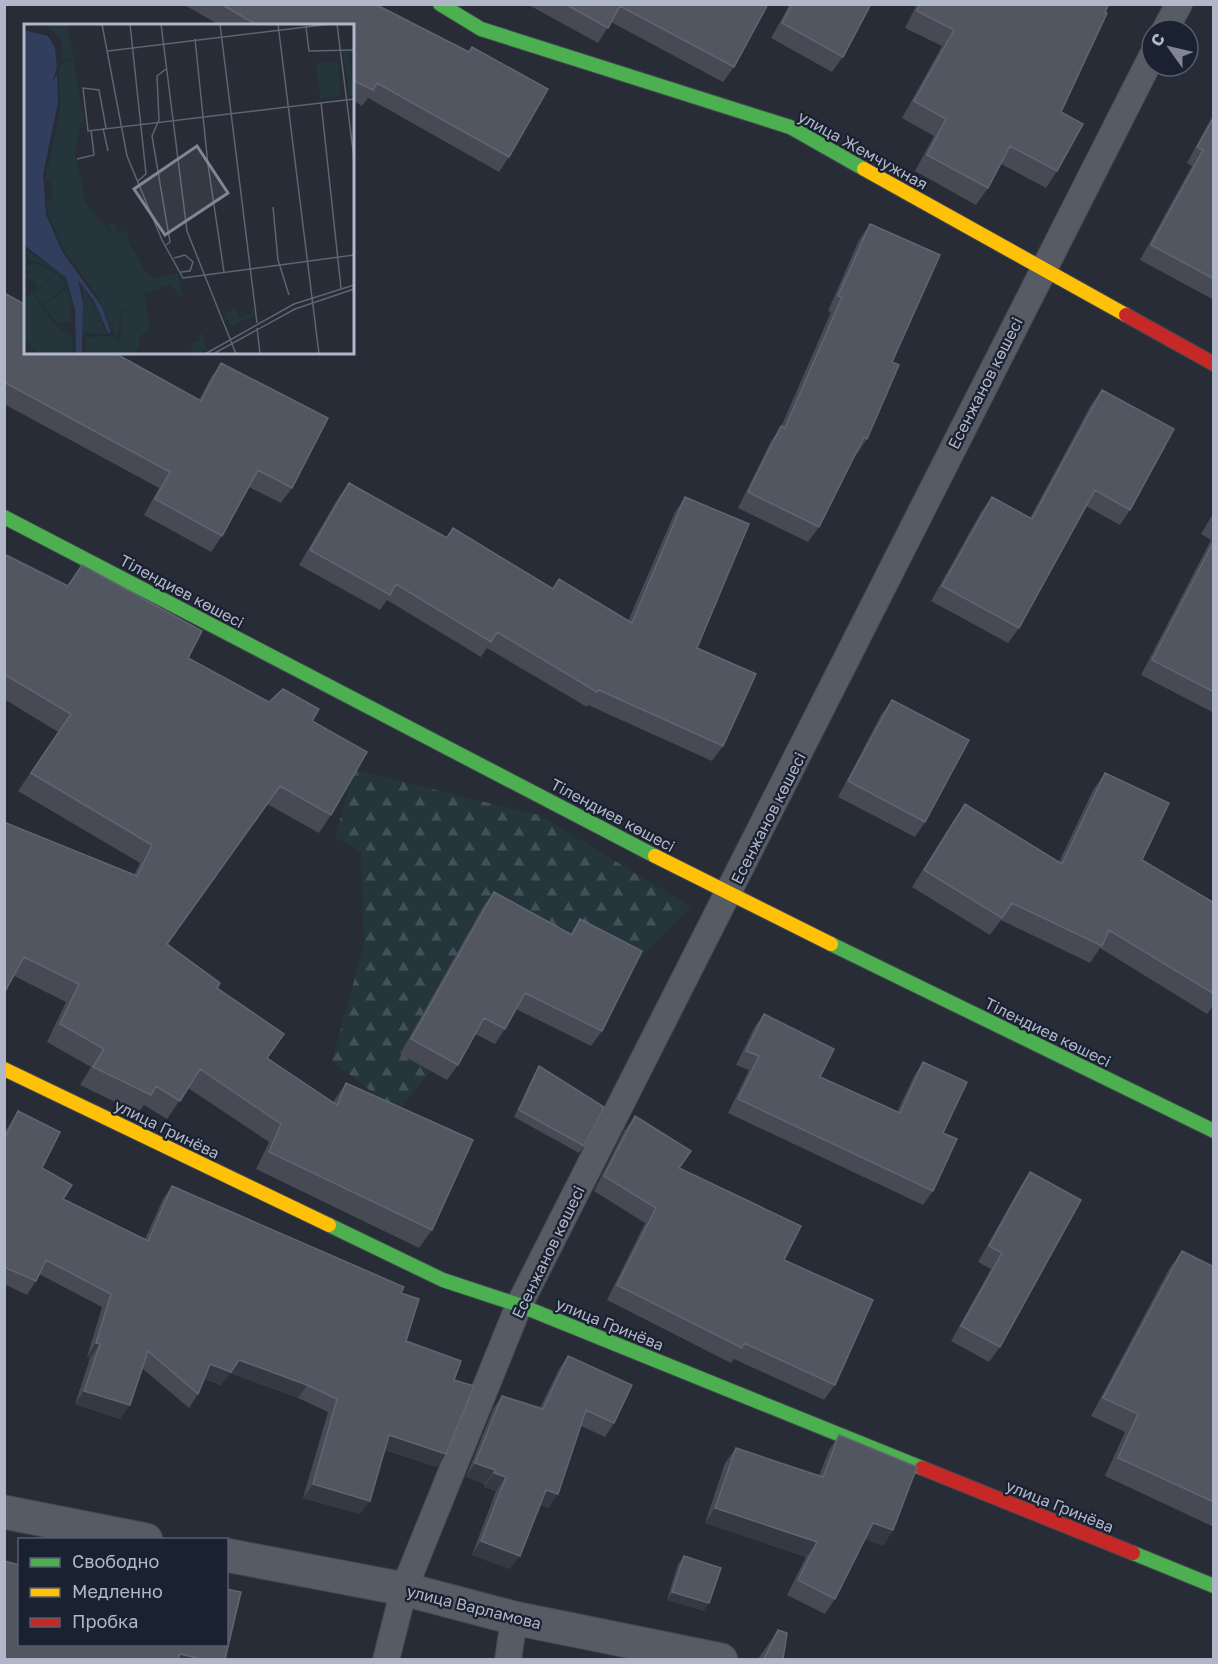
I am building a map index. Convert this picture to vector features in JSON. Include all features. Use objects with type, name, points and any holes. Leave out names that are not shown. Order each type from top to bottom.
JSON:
[{"type":"street","name":"улица Жемчужная","points":[[440,4],[481,29],[790,127],[1041,270],[1214,364]]},
{"type":"street","name":"Тілендиев көшесі","points":[[4,517],[730,895],[1214,1131]]},
{"type":"street","name":"улица Гринёва","points":[[4,1069],[443,1280],[519,1305],[1214,1586]]},
{"type":"street","points":[[4,1512],[141,1538]]},
{"type":"street","name":"улица Варламова","points":[[228,1555],[404,1589],[514,1618],[721,1659]]},
{"type":"lane","points":[[1172,18],[1179,4]]},
{"type":"lane","name":"Есенжанов көшесі","points":[[386,1659],[404,1589],[519,1305],[730,895],[1041,270],[1141,78]]},
{"type":"lane","points":[[508,1659],[514,1618]]},
{"type":"green space","points":[[354,770],[539,815],[691,907],[631,966],[569,934],[430,1071],[398,1112],[332,1061],[364,945],[361,852],[335,837]]},
{"type":"building","points":[[221,4],[375,4],[469,52],[472,47],[548,89],[509,157],[377,83],[373,90],[354,81],[354,24],[256,24]]},
{"type":"building","points":[[565,4],[768,4],[734,67],[620,6],[608,28]]},
{"type":"building","points":[[792,4],[871,4],[843,57],[782,23]]},
{"type":"building","points":[[920,4],[1109,4],[1105,12],[1107,13],[1061,112],[1083,124],[1057,171],[1010,146],[988,188],[927,155],[946,119],[914,101],[954,30],[917,11]]},
{"type":"building","points":[[1214,117],[1214,279],[1151,245],[1203,150],[1197,147]]},
{"type":"building","points":[[870,224],[940,255],[892,362],[899,365],[867,439],[864,437],[819,527],[748,492],[781,426],[785,428],[842,297],[838,296]]},
{"type":"building","points":[[4,293],[24,304],[24,354],[117,354],[201,401],[221,363],[328,418],[292,488],[258,470],[222,536],[155,499],[170,472],[4,382]]},
{"type":"building","points":[[1102,390],[1174,429],[1130,510],[1095,490],[1019,628],[942,586],[992,497],[1032,519]]},
{"type":"building","points":[[349,483],[447,538],[453,528],[553,589],[559,579],[632,623],[685,497],[749,524],[697,648],[756,674],[723,746],[599,690],[597,692],[497,632],[491,642],[396,584],[390,595],[310,550]]},
{"type":"building","points":[[1214,541],[1214,692],[1152,660]]},
{"type":"building","points":[[4,554],[68,586],[82,565],[202,631],[188,658],[269,702],[283,689],[319,709],[312,721],[367,752],[331,815],[280,786],[167,944],[220,983],[217,988],[284,1034],[267,1058],[337,1105],[346,1083],[473,1140],[432,1230],[269,1152],[281,1124],[200,1069],[180,1101],[156,1086],[151,1095],[93,1067],[104,1049],[60,1024],[79,984],[24,957],[4,993],[4,822],[137,876],[152,845],[31,773],[71,714],[4,674]]},
{"type":"building","points":[[892,700],[969,740],[925,822],[848,781]]},
{"type":"building","points":[[1105,773],[1169,803],[1142,860],[1214,903],[1214,994],[1109,930],[1102,946],[1012,903],[1002,918],[924,870],[965,804],[1062,864]]},
{"type":"building","points":[[494,892],[572,935],[580,919],[642,951],[602,1031],[525,993],[505,1029],[484,1018],[458,1065],[411,1039]]},
{"type":"building","points":[[764,1014],[834,1049],[820,1077],[900,1113],[923,1062],[967,1082],[943,1133],[957,1139],[933,1191],[738,1099],[759,1056],[746,1051]]},
{"type":"building","points":[[539,1066],[604,1107],[584,1146],[519,1110]]},
{"type":"building","points":[[18,1111],[60,1132],[42,1168],[72,1185],[63,1199],[148,1241],[172,1186],[404,1287],[401,1293],[419,1299],[406,1341],[461,1361],[454,1380],[474,1386],[446,1454],[389,1435],[370,1501],[313,1484],[337,1399],[307,1385],[239,1360],[231,1372],[210,1364],[198,1394],[148,1351],[130,1405],[84,1391],[100,1344],[96,1343],[111,1294],[46,1260],[36,1281],[4,1267],[4,1140]]},
{"type":"building","points":[[635,1116],[691,1151],[679,1168],[801,1226],[784,1260],[873,1300],[835,1385],[744,1343],[742,1348],[617,1285],[656,1208],[604,1176]]},
{"type":"building","points":[[1030,1172],[1081,1200],[1000,1347],[961,1326],[1002,1253],[989,1246]]},
{"type":"building","points":[[1182,1251],[1214,1267],[1214,1502],[1118,1458],[1138,1414],[1103,1398]]},
{"type":"building","points":[[568,1356],[632,1385],[614,1423],[586,1410],[558,1494],[546,1490],[520,1556],[481,1541],[506,1477],[494,1473],[495,1470],[475,1463],[502,1396],[543,1409]]},
{"type":"building","points":[[839,1435],[917,1467],[893,1530],[873,1523],[835,1599],[798,1580],[817,1542],[715,1508],[736,1448],[823,1477]]},
{"type":"building","points":[[684,1556],[721,1568],[709,1603],[672,1592]]},
{"type":"building","points":[[4,1561],[18,1564],[18,1646],[228,1646],[228,1589],[241,1592],[225,1659],[201,1659],[180,1654],[178,1659],[4,1659]]},
{"type":"building","points":[[778,1630],[787,1633],[783,1659],[764,1659]]},
{"type":"traffic: fast","points":[[440,4],[481,29],[790,127],[864,169]]},
{"type":"traffic: fast","points":[[4,517],[655,856]]},
{"type":"traffic: fast","points":[[831,944],[1214,1131]]},
{"type":"traffic: fast","points":[[329,1225],[443,1280],[519,1305],[922,1468]]},
{"type":"traffic: fast","points":[[1133,1553],[1214,1586]]},
{"type":"traffic: slow","points":[[864,169],[1126,315]]},
{"type":"traffic: slow","points":[[655,856],[831,944]]},
{"type":"traffic: slow","points":[[4,1069],[329,1225]]},
{"type":"traffic: jam","points":[[1126,315],[1214,364]]},
{"type":"traffic: jam","points":[[922,1468],[1133,1553]]}]
